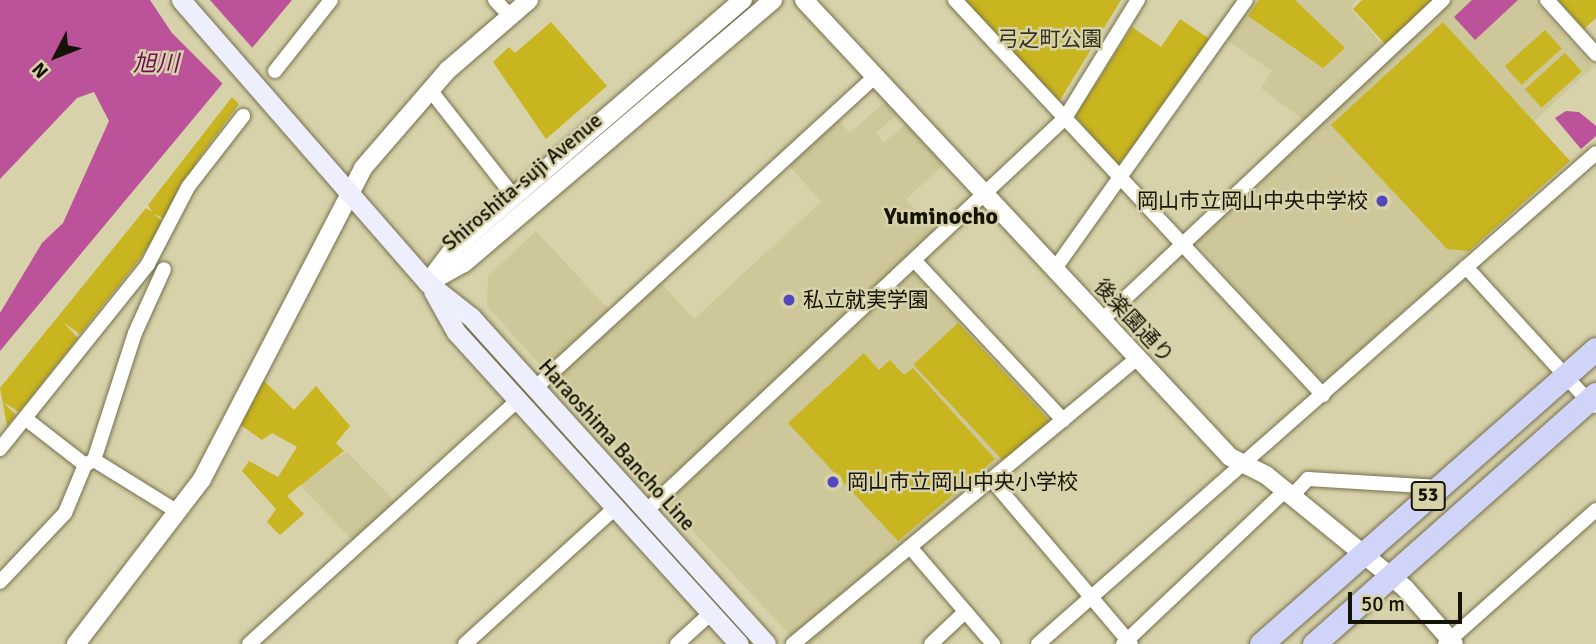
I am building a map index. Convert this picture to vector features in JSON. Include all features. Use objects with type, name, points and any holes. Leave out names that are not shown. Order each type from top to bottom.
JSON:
[{"type":"highway","name":"53","points":[[1261,644],[1596,349]]},
{"type":"highway","name":"53","points":[[1314,644],[1593,401]]},
{"type":"main road","name":"Haraoshima Bancho Line","points":[[181,0],[428,283],[471,317],[766,644]]},
{"type":"main road","name":"Haraoshima Bancho Line","points":[[428,283],[456,332],[739,644]]},
{"type":"street","points":[[275,71],[331,0]]},
{"type":"street","points":[[495,0],[510,16]]},
{"type":"street","points":[[76,644],[202,479],[363,168],[431,91],[528,0]]},
{"type":"street","name":"Shiroshita-suji Avenue","points":[[428,283],[452,250],[743,0]]},
{"type":"street","name":"Shiroshita-suji Avenue","points":[[428,283],[464,263],[773,0]]},
{"type":"street","name":"後楽園通り","points":[[804,0],[1137,358],[1244,464],[1288,494],[1360,556],[1389,577],[1450,642]]},
{"type":"street","points":[[955,0],[1323,395]]},
{"type":"street","points":[[646,511],[1065,118],[1138,0]]},
{"type":"street","points":[[1054,270],[1245,0]]},
{"type":"street","points":[[1102,320],[1443,0]]},
{"type":"street","points":[[1547,0],[1596,54]]},
{"type":"street","points":[[535,388],[876,76]]},
{"type":"street","points":[[431,91],[514,197]]},
{"type":"street","points":[[0,449],[148,264],[188,187],[243,116]]},
{"type":"street","points":[[1038,644],[1596,153]]},
{"type":"street","points":[[914,260],[1063,420]]},
{"type":"street","points":[[1466,267],[1565,376],[1593,401]]},
{"type":"street","points":[[0,582],[65,513],[89,463],[135,333],[164,269]]},
{"type":"street","points":[[793,644],[1137,358]]},
{"type":"street","points":[[249,644],[518,400]]},
{"type":"street","points":[[26,419],[89,463],[178,512]]},
{"type":"street","points":[[991,480],[1127,643],[1288,494],[1308,480],[1439,487]]},
{"type":"street","points":[[471,642],[616,507]]},
{"type":"street","points":[[1450,642],[1596,510]]},
{"type":"street","points":[[910,547],[993,644]]},
{"type":"street","points":[[931,644],[965,612]]},
{"type":"street","points":[[677,644],[711,613]]},
{"type":"shaded area","points":[[1256,0],[1357,0],[1350,8],[1384,46],[1305,121],[1261,88],[1272,71],[1227,40]]},
{"type":"shaded area","name":"岡山市立岡山中央中学校","points":[[1452,0],[1533,0],[1593,67],[1534,121],[1570,161],[1325,381],[1317,379],[1196,241]]},
{"type":"shaded area","name":"私立就実学園","points":[[886,101],[898,114],[876,133],[884,143],[906,124],[944,165],[906,199],[936,232],[656,491],[554,379],[659,281],[694,319],[821,202],[787,163],[836,118],[850,133]]},
{"type":"shaded area","points":[[536,231],[610,311],[545,370],[487,306],[488,276]]},
{"type":"shaded area","name":"岡山市立岡山中央小学校","points":[[913,273],[1051,421],[813,644],[798,644],[667,503]]},
{"type":"shaded area","points":[[347,452],[396,503],[353,541],[299,484]]},
{"type":"green space","name":"弓之町公園","points":[[960,0],[1121,0],[1057,105]]},
{"type":"green space","points":[[1259,0],[1295,0],[1345,48],[1323,68],[1248,16]]},
{"type":"green space","points":[[1362,0],[1435,0],[1386,45],[1353,9]]},
{"type":"green space","points":[[1558,0],[1596,0],[1596,18],[1584,29]]},
{"type":"green space","points":[[1180,19],[1211,40],[1118,166],[1075,116],[1132,27],[1161,47]]},
{"type":"green space","points":[[551,22],[607,86],[546,139],[493,62],[509,47],[515,53]]},
{"type":"green space","points":[[1443,22],[1570,161],[1469,251],[1447,249],[1331,125]]},
{"type":"green space","points":[[1545,30],[1562,49],[1522,85],[1505,66]]},
{"type":"green space","points":[[1565,53],[1582,72],[1542,108],[1525,89]]},
{"type":"green space","points":[[232,97],[239,104],[197,161],[166,219],[154,214],[164,223],[139,260],[80,334],[63,322],[78,338],[19,412],[3,402],[16,415],[7,426],[0,388],[146,208],[152,212],[148,205]]},
{"type":"green space","points":[[958,323],[1051,422],[1006,464],[913,365]]},
{"type":"green space","points":[[864,353],[879,370],[890,360],[904,375],[913,368],[995,459],[898,541],[788,423]]},
{"type":"green space","points":[[262,379],[294,410],[316,386],[350,426],[336,443],[344,451],[287,496],[304,514],[280,535],[267,522],[276,509],[242,471],[249,461],[278,477],[297,447],[272,433],[262,440],[239,424]]},
{"type":"water","name":"旭川","points":[[0,0],[292,0],[0,351],[0,313],[42,243],[63,223],[109,121],[94,92],[77,98],[0,179]]},
{"type":"water","points":[[1472,0],[1518,0],[1475,40],[1454,17]]},
{"type":"water","points":[[1566,111],[1579,112],[1596,126],[1596,136],[1581,149],[1555,118]]},
{"type":"pier","points":[[150,0],[210,0],[256,52],[226,87],[172,33]]},
{"type":"place","name":"岡山市立岡山中央中学校","points":[[1382,201]]},
{"type":"place","name":"私立就実学園","points":[[789,300]]},
{"type":"place","name":"岡山市立岡山中央小学校","points":[[833,482]]},
{"type":"district","name":"Yuminocho","points":[[941,217]]}]
